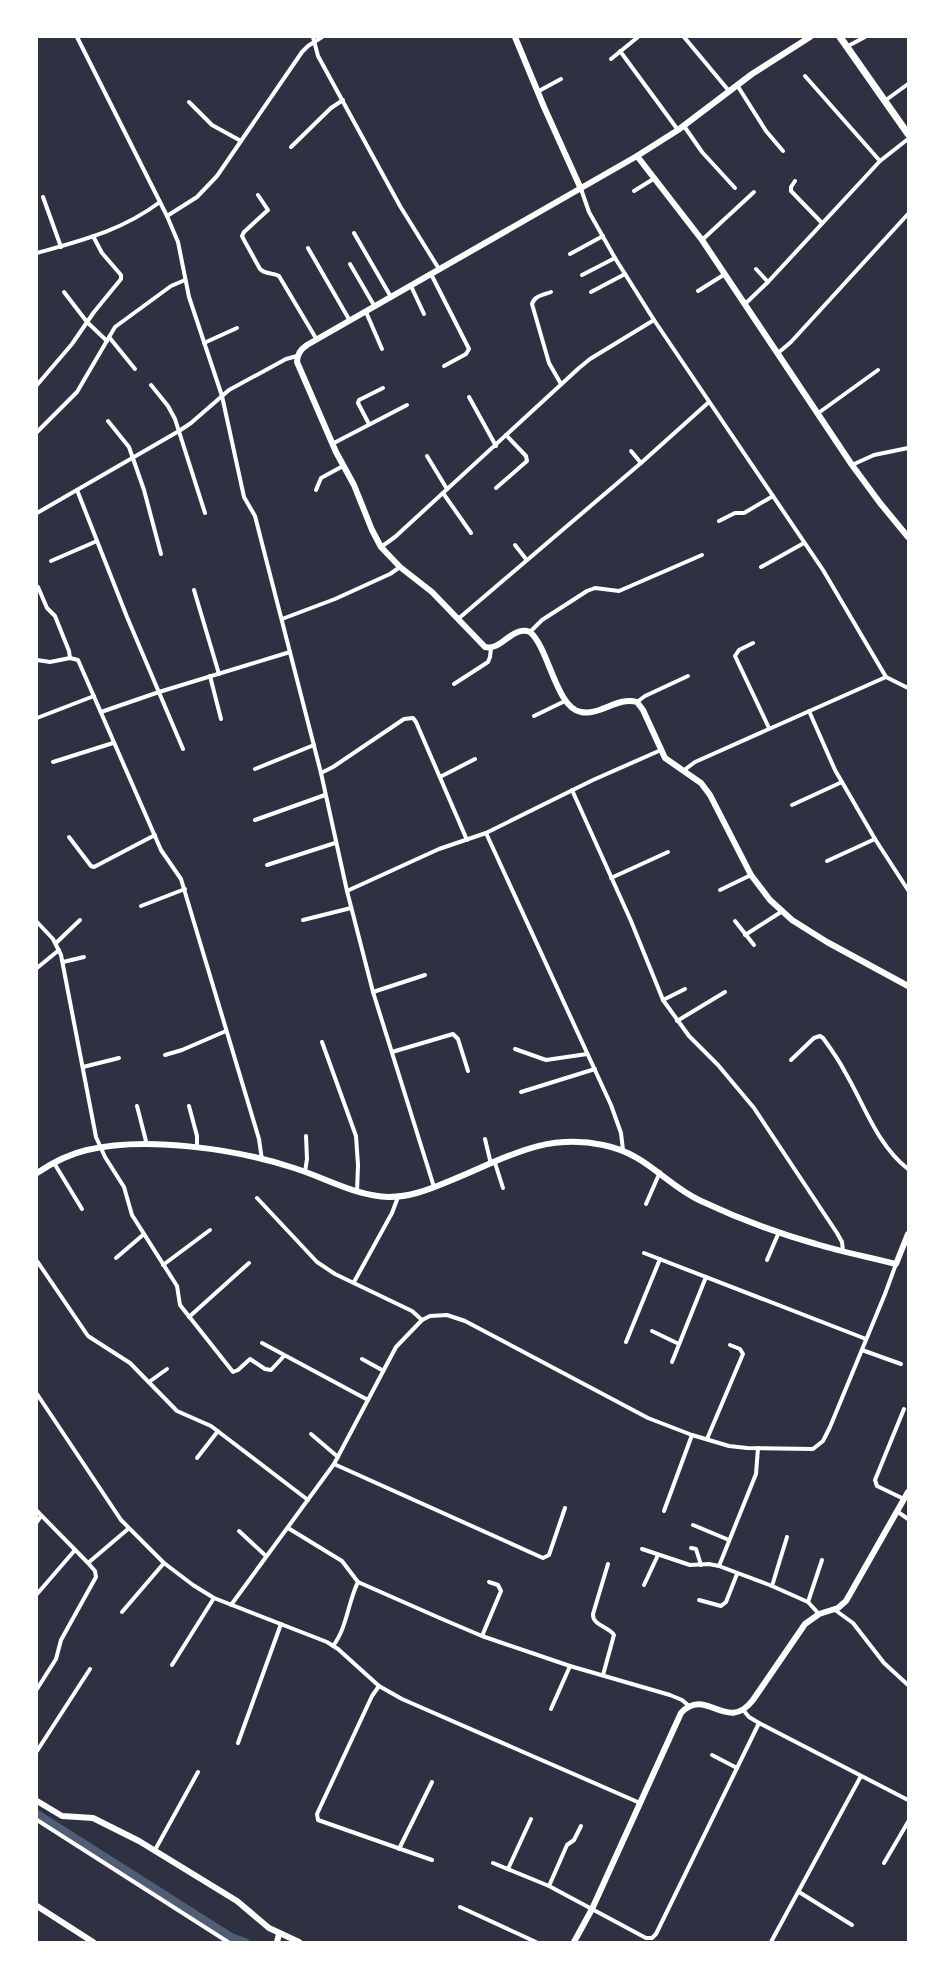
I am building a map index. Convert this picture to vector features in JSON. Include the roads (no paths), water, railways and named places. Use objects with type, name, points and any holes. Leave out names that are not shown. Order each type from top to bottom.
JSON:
[{"type":"main road","points":[[840,37],[886,100],[908,134]]},
{"type":"street","points":[[77,37],[167,216],[178,242],[185,280],[222,396],[244,497],[255,516],[282,619],[314,745],[335,843],[373,992],[434,1187]]},
{"type":"street","points":[[167,216],[197,197],[206,189],[302,52],[313,39],[322,37]]},
{"type":"street","points":[[516,37],[537,92],[581,189],[589,212],[615,258],[654,320],[804,543],[886,677],[908,688]]},
{"type":"street","points":[[611,59],[638,37]]},
{"type":"street","points":[[684,37],[729,91]]},
{"type":"street","points":[[37,513],[179,431],[191,423],[222,396],[244,381],[286,359],[297,356],[304,348],[317,340],[637,156],[684,126],[729,91],[810,37]]},
{"type":"street","points":[[848,46],[865,37]]},
{"type":"street","points":[[313,39],[318,56],[400,206],[439,269]]},
{"type":"street","points":[[620,51],[678,130]]},
{"type":"street","points":[[805,76],[880,161]]},
{"type":"street","points":[[537,92],[561,79]]},
{"type":"street","points":[[886,100],[908,84]]},
{"type":"street","points":[[737,86],[766,131],[783,151]]},
{"type":"street","points":[[291,147],[331,108],[343,100]]},
{"type":"street","points":[[189,102],[212,125],[241,141]]},
{"type":"street","points":[[684,126],[702,152],[735,188]]},
{"type":"street","points":[[745,304],[768,282],[880,161],[908,139]]},
{"type":"street","points":[[637,156],[702,240],[852,466],[908,537]]},
{"type":"street","points":[[634,191],[655,178]]},
{"type":"street","points":[[795,181],[790,186],[791,191],[822,223]]},
{"type":"street","points":[[702,240],[754,192]]},
{"type":"street","points":[[258,195],[268,210],[244,232],[242,236],[263,272],[279,276],[317,340]]},
{"type":"street","points":[[43,197],[61,247]]},
{"type":"street","points":[[37,253],[61,247],[132,221],[160,202]]},
{"type":"street","points":[[778,353],[792,342],[908,214]]},
{"type":"street","points":[[354,233],[392,297]]},
{"type":"street","points":[[37,385],[72,344],[87,322],[121,279],[120,273],[102,253],[93,236]]},
{"type":"street","points":[[570,254],[603,236]]},
{"type":"street","points":[[308,248],[350,321]]},
{"type":"street","points":[[582,275],[615,258]]},
{"type":"street","points":[[350,264],[375,307]]},
{"type":"street","points":[[756,269],[768,282]]},
{"type":"street","points":[[431,274],[469,349],[466,354],[444,366]]},
{"type":"street","points":[[591,292],[625,274]]},
{"type":"street","points":[[698,291],[725,274]]},
{"type":"street","points":[[37,432],[77,392],[115,327],[121,321],[171,286],[185,280]]},
{"type":"street","points":[[411,286],[424,314]]},
{"type":"street","points":[[64,292],[87,322],[108,339],[134,369]]},
{"type":"street","points":[[551,292],[536,297],[532,304],[549,363],[561,384]]},
{"type":"street","points":[[366,312],[382,349]]},
{"type":"street","points":[[381,547],[395,537],[590,359],[654,320]]},
{"type":"street","points":[[204,343],[237,328]]},
{"type":"street","points":[[297,356],[298,367],[332,444],[354,485],[372,530],[381,547],[400,567],[432,592],[483,646],[491,648],[519,631],[523,630],[530,632],[538,642],[565,701],[574,710],[584,713],[621,702],[637,702],[645,696],[688,676]]},
{"type":"street","points":[[817,414],[878,370]]},
{"type":"street","points":[[152,385],[168,406],[179,431],[204,512]]},
{"type":"street","points":[[369,424],[358,403],[359,400],[383,388]]},
{"type":"street","points":[[469,397],[496,446]]},
{"type":"street","points":[[458,619],[526,559],[642,463],[709,402]]},
{"type":"street","points":[[332,444],[407,405]]},
{"type":"street","points":[[108,421],[124,439],[133,458],[144,490],[161,554]]},
{"type":"street","points":[[496,488],[527,461],[526,456],[506,435]]},
{"type":"street","points":[[852,466],[874,455],[908,448]]},
{"type":"street","points":[[631,451],[642,463]]},
{"type":"street","points":[[427,456],[447,489]]},
{"type":"street","points":[[316,490],[321,478],[343,466]]},
{"type":"street","points":[[78,490],[158,692],[183,749]]},
{"type":"street","points":[[443,493],[471,533]]},
{"type":"street","points":[[719,521],[735,513],[744,513],[773,496]]},
{"type":"street","points":[[51,561],[97,541]]},
{"type":"street","points":[[760,567],[804,543]]},
{"type":"street","points":[[515,545],[526,559]]},
{"type":"street","points":[[530,632],[542,620],[587,590],[595,588],[619,591],[702,555]]},
{"type":"street","points":[[282,619],[335,599],[390,574],[400,567]]},
{"type":"street","points":[[38,587],[47,608],[55,616],[69,651],[70,658]]},
{"type":"street","points":[[194,590],[219,674]]},
{"type":"street","points":[[753,643],[740,650],[735,656],[769,728]]},
{"type":"street","points":[[454,684],[488,662],[491,648]]},
{"type":"street","points":[[101,712],[158,692],[290,652]]},
{"type":"street","points":[[37,660],[50,662],[70,658],[78,660],[113,743],[164,855],[176,871],[185,889],[259,1139],[262,1160]]},
{"type":"street","points":[[210,676],[221,719]]},
{"type":"street","points":[[683,771],[695,762],[886,677]]},
{"type":"street","points":[[37,718],[94,696]]},
{"type":"street","points":[[534,716],[565,701]]},
{"type":"street","points":[[637,702],[643,710],[661,750],[668,760],[701,784],[710,795],[751,876],[781,912],[826,942],[908,986]]},
{"type":"street","points":[[809,711],[842,782],[875,839],[908,890]]},
{"type":"street","points":[[320,773],[333,768],[404,719],[410,717],[416,722],[467,840]]},
{"type":"street","points":[[53,762],[113,743]]},
{"type":"street","points":[[255,769],[314,745]]},
{"type":"street","points":[[347,891],[439,849],[486,833],[572,790],[661,750]]},
{"type":"street","points":[[440,777],[475,759]]},
{"type":"street","points":[[792,805],[842,782]]},
{"type":"street","points":[[572,790],[663,1000],[689,1036],[718,1064],[754,1108],[837,1232],[842,1242],[843,1251]]},
{"type":"street","points":[[255,820],[325,795]]},
{"type":"street","points":[[486,833],[611,1105],[621,1133],[623,1150]]},
{"type":"street","points":[[69,837],[91,866],[94,867],[155,835]]},
{"type":"street","points":[[827,861],[875,839]]},
{"type":"street","points":[[267,865],[335,843]]},
{"type":"street","points":[[611,878],[668,852]]},
{"type":"street","points":[[720,890],[751,876]]},
{"type":"street","points":[[141,906],[185,889]]},
{"type":"street","points":[[303,920],[351,908]]},
{"type":"street","points":[[745,935],[781,912]]},
{"type":"street","points":[[56,943],[80,920]]},
{"type":"street","points":[[735,921],[754,945]]},
{"type":"street","points":[[37,922],[56,943],[63,962],[100,1147],[121,1182],[129,1209],[177,1286],[178,1301],[233,1372],[238,1370],[250,1359],[265,1369],[271,1370],[284,1356]]},
{"type":"street","points":[[37,968],[59,950]]},
{"type":"street","points":[[63,962],[84,957]]},
{"type":"street","points":[[373,992],[425,975]]},
{"type":"street","points":[[663,1000],[685,989]]},
{"type":"street","points":[[677,1021],[725,992]]},
{"type":"street","points":[[165,1055],[182,1050],[226,1030]]},
{"type":"street","points":[[392,1052],[453,1034],[458,1039],[468,1071]]},
{"type":"street","points":[[791,1060],[814,1038],[820,1036],[823,1038],[845,1071],[876,1130],[898,1161],[908,1169]]},
{"type":"street","points":[[322,1042],[356,1136],[358,1165],[357,1192]]},
{"type":"street","points":[[515,1049],[546,1060],[587,1054]]},
{"type":"street","points":[[83,1066],[119,1058]]},
{"type":"street","points":[[520,1092],[595,1069]]},
{"type":"street","points":[[136,1106],[147,1145]]},
{"type":"street","points":[[189,1106],[197,1136],[197,1147]]},
{"type":"street","points":[[304,1172],[307,1160],[306,1136]]},
{"type":"street","points":[[485,1139],[503,1188]]},
{"type":"street","points":[[37,1172],[77,1153],[100,1147],[147,1145],[197,1147],[262,1160],[304,1172],[357,1192],[398,1197],[434,1187],[493,1164],[532,1146],[554,1142],[588,1142],[623,1150],[644,1161],[697,1199],[779,1232],[843,1251],[896,1264]]},
{"type":"street","points":[[54,1163],[82,1209]]},
{"type":"street","points":[[646,1204],[660,1172]]},
{"type":"street","points":[[354,1282],[392,1213],[398,1197]]},
{"type":"street","points":[[257,1198],[317,1262],[335,1274],[412,1311],[422,1320]]},
{"type":"street","points":[[163,1265],[210,1230]]},
{"type":"street","points":[[767,1260],[779,1232]]},
{"type":"street","points":[[116,1258],[144,1234]]},
{"type":"street","points":[[231,1605],[334,1464],[382,1370],[396,1347],[422,1320],[439,1314],[465,1321],[635,1412],[692,1435],[737,1448],[813,1449],[820,1445],[830,1427],[896,1264],[906,1247],[908,1234]]},
{"type":"street","points":[[644,1253],[866,1339]]},
{"type":"street","points":[[626,1342],[660,1259]]},
{"type":"street","points":[[37,1261],[88,1336],[130,1363],[177,1411],[218,1431],[308,1500]]},
{"type":"street","points":[[189,1317],[249,1263]]},
{"type":"street","points":[[672,1362],[706,1277]]},
{"type":"street","points":[[652,1330],[680,1344]]},
{"type":"street","points":[[262,1343],[368,1400]]},
{"type":"street","points":[[706,1439],[743,1354],[740,1349],[730,1345]]},
{"type":"street","points":[[862,1350],[901,1364]]},
{"type":"street","points":[[362,1359],[382,1370]]},
{"type":"street","points":[[149,1382],[167,1368]]},
{"type":"street","points":[[37,1394],[128,1529],[164,1563],[193,1585],[214,1598],[333,1646],[379,1686],[402,1699],[640,1802]]},
{"type":"street","points":[[904,1409],[875,1483],[904,1499]]},
{"type":"street","points":[[197,1458],[218,1431]]},
{"type":"street","points":[[311,1434],[338,1457]]},
{"type":"street","points":[[664,1511],[692,1435]]},
{"type":"street","points":[[719,1566],[756,1474],[758,1448]]},
{"type":"street","points":[[334,1464],[544,1558],[549,1555],[565,1508]]},
{"type":"street","points":[[574,1942],[592,1909],[677,1720],[689,1706],[700,1704],[735,1714],[744,1711],[754,1700],[801,1628],[819,1614],[835,1610],[846,1601],[908,1492]]},
{"type":"street","points":[[37,1511],[88,1563],[95,1572],[96,1577],[61,1640],[56,1659],[37,1689]]},
{"type":"street","points":[[898,1512],[908,1519]]},
{"type":"street","points":[[37,1522],[41,1516]]},
{"type":"street","points":[[693,1525],[729,1540]]},
{"type":"street","points":[[288,1528],[342,1561],[358,1582],[482,1636],[570,1666],[670,1695],[682,1700],[689,1706]]},
{"type":"street","points":[[88,1563],[128,1529]]},
{"type":"street","points":[[240,1531],[266,1556]]},
{"type":"street","points":[[772,1586],[787,1536]]},
{"type":"street","points":[[691,1548],[696,1549],[701,1565]]},
{"type":"street","points":[[37,1594],[75,1550]]},
{"type":"street","points":[[642,1550],[690,1565],[719,1566],[772,1586],[808,1602],[819,1614]]},
{"type":"street","points":[[644,1585],[658,1555]]},
{"type":"street","points":[[808,1602],[822,1560]]},
{"type":"street","points":[[122,1612],[164,1563]]},
{"type":"street","points":[[603,1675],[614,1635],[612,1631],[596,1622],[593,1618],[593,1614],[608,1564]]},
{"type":"street","points":[[699,1600],[721,1606],[726,1602],[737,1574]]},
{"type":"street","points":[[333,1646],[340,1634],[353,1592],[358,1582]]},
{"type":"street","points":[[482,1636],[501,1591],[498,1585],[489,1582]]},
{"type":"street","points":[[172,1664],[214,1598]]},
{"type":"street","points":[[835,1610],[853,1623],[884,1664],[908,1685]]},
{"type":"street","points":[[238,1743],[281,1624]]},
{"type":"street","points":[[551,1709],[570,1666]]},
{"type":"street","points":[[37,1751],[90,1670]]},
{"type":"street","points":[[379,1686],[372,1696],[317,1814],[318,1820],[432,1860]]},
{"type":"street","points":[[744,1711],[749,1717],[759,1723],[908,1800]]},
{"type":"street","points":[[494,1863],[549,1886],[646,1938],[652,1938],[656,1934],[759,1723]]},
{"type":"street","points":[[712,1755],[737,1768]]},
{"type":"street","points":[[155,1850],[198,1772]]},
{"type":"street","points":[[771,1942],[861,1776]]},
{"type":"street","points":[[399,1849],[432,1782]]},
{"type":"street","points":[[37,1801],[62,1816],[93,1818],[98,1820],[155,1850],[237,1901],[261,1922],[279,1934],[299,1942]]},
{"type":"street","points":[[508,1869],[531,1819]]},
{"type":"street","points":[[37,1820],[228,1942]]},
{"type":"street","points":[[884,1863],[908,1822]]},
{"type":"street","points":[[549,1886],[567,1846],[574,1840],[581,1826]]},
{"type":"street","points":[[799,1892],[852,1925]]},
{"type":"street","points":[[37,1906],[93,1942]]},
{"type":"street","points":[[460,1907],[536,1942]]},
{"type":"street","points":[[277,1942],[279,1934]]},
{"type":"waterway","points":[[37,1814],[231,1937],[245,1942]]}]
